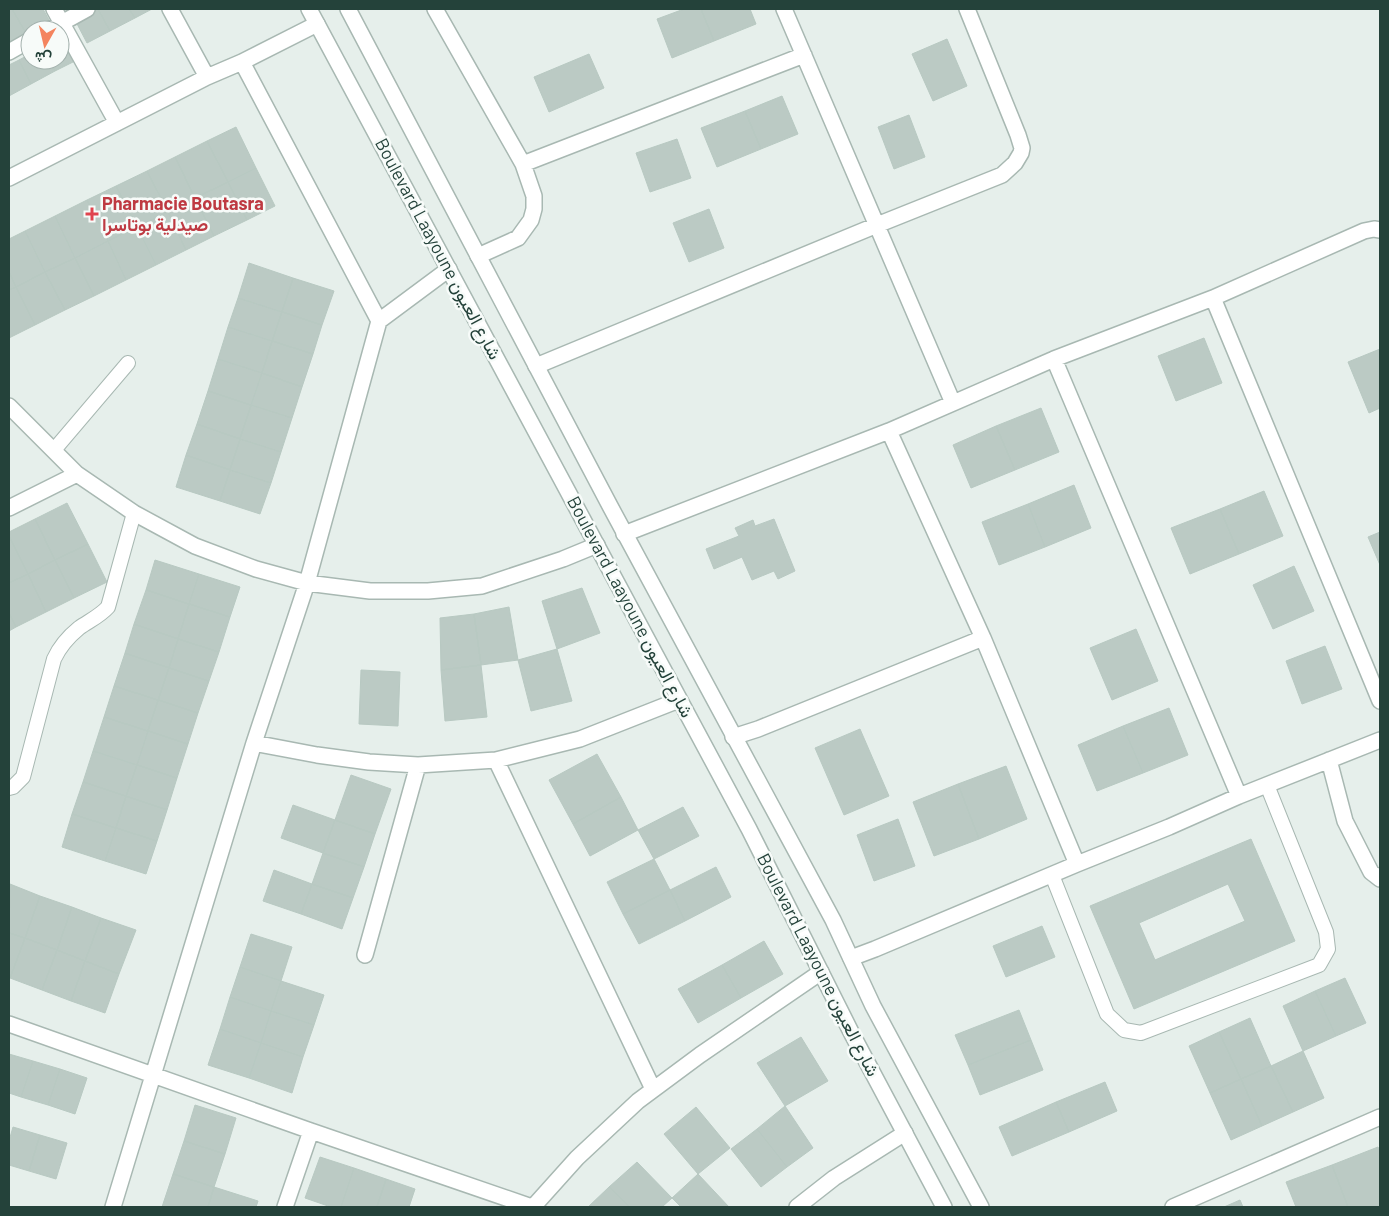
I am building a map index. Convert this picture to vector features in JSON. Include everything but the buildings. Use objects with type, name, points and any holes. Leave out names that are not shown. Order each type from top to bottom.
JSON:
[{"type":"street","points":[[66,20],[87,9]]},
{"type":"street","points":[[170,9],[207,77]]},
{"type":"street","name":"Boulevard Laayoune شارع العيون","points":[[309,9],[748,829],[852,1034],[944,1207]]},
{"type":"street","name":"Boulevard Laayoune شارع العيون","points":[[348,9],[624,534],[833,920],[873,1006],[981,1207]]},
{"type":"street","points":[[435,9],[523,164],[534,196],[534,209],[531,220],[518,238],[478,256]]},
{"type":"street","points":[[784,9],[953,403]]},
{"type":"street","points":[[536,366],[876,225],[1002,175],[1015,163],[1022,148],[967,9]]},
{"type":"street","points":[[9,178],[207,77],[242,62],[317,24]]},
{"type":"street","points":[[9,52],[20,46]]},
{"type":"street","points":[[70,49],[117,123]]},
{"type":"street","points":[[523,164],[804,55]]},
{"type":"street","points":[[242,62],[379,321]]},
{"type":"street","points":[[624,534],[889,432],[1054,359],[1213,298],[1364,231],[1380,230]]},
{"type":"street","points":[[113,1207],[254,743],[307,583],[379,321],[449,269]]},
{"type":"street","points":[[1213,298],[1380,701]]},
{"type":"street","points":[[1054,359],[1239,796]]},
{"type":"street","points":[[9,406],[78,474],[134,513],[195,546],[256,569],[307,583],[370,591],[428,591],[482,586],[563,559],[596,545]]},
{"type":"street","points":[[889,432],[983,638],[1077,864]]},
{"type":"street","points":[[9,508],[78,474]]},
{"type":"street","points":[[733,737],[758,729],[983,638]]},
{"type":"street","points":[[254,743],[317,755],[369,762],[418,765],[496,760],[580,739],[679,700]]},
{"type":"street","points":[[851,958],[1169,827],[1267,784],[1380,740]]},
{"type":"street","points":[[496,760],[653,1089]]},
{"type":"street","points":[[1329,760],[1344,821],[1371,872],[1380,879]]},
{"type":"street","points":[[365,955],[418,765]]},
{"type":"street","points":[[9,1024],[532,1207],[577,1158],[638,1101],[820,972]]},
{"type":"street","points":[[1173,1207],[1380,1117]]},
{"type":"street","points":[[285,1207],[311,1131]]},
{"type":"street","points":[[797,1207],[834,1178],[905,1134]]},
{"type":"lane","points":[[54,450],[128,363]]},
{"type":"lane","points":[[9,788],[13,787],[24,777],[54,659],[60,646],[108,607],[134,513]]},
{"type":"lane","points":[[1052,875],[1107,1014],[1124,1030],[1141,1033],[1319,965],[1328,950],[1326,932],[1267,784]]},
{"type":"place","name":"Pharmacie Boutasra صيدلية بوتاسرا","points":[[92,214]]}]
